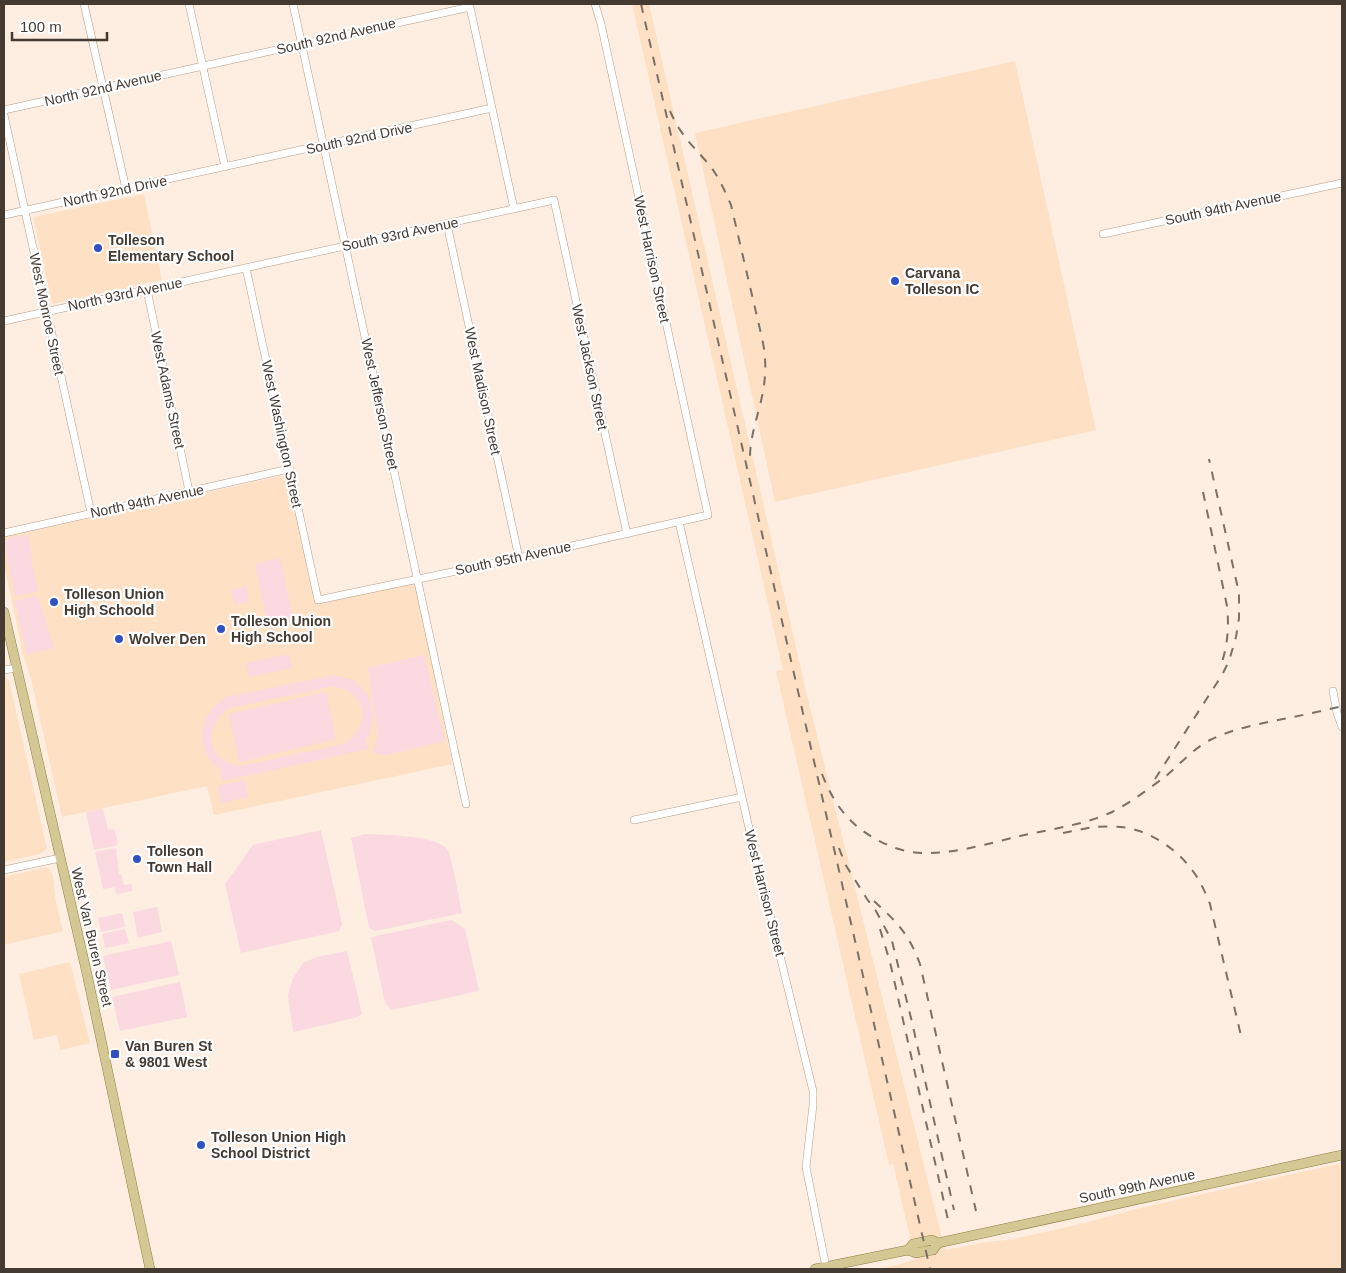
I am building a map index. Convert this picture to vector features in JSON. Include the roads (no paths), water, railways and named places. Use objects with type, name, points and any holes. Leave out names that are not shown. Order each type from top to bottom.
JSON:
[{"type":"main road","name":"West Van Buren Street","points":[[4,612],[89,984],[150,1269]]},
{"type":"main road","name":"South 99th Avenue","points":[[815,1269],[908,1250],[913,1244],[932,1240],[938,1244],[1342,1154]]},
{"type":"street","points":[[84,4],[126,189]]},
{"type":"street","points":[[189,4],[225,167]]},
{"type":"street","name":"West Jefferson Street","points":[[293,4],[466,804]]},
{"type":"street","name":"West Harrison Street","points":[[595,4],[601,24],[708,515]]},
{"type":"street","name":"South 92nd Avenue","points":[[203,66],[470,7],[492,108]]},
{"type":"street","name":"North 92nd Avenue","points":[[4,110],[203,66]]},
{"type":"street","points":[[492,108],[514,210]]},
{"type":"street","name":"South 92nd Drive","points":[[225,167],[492,108]]},
{"type":"street","name":"West Monroe Street","points":[[4,115],[91,513]]},
{"type":"street","name":"North 92nd Drive","points":[[4,215],[225,167]]},
{"type":"street","name":"South 94th Avenue","points":[[1103,234],[1342,183]]},
{"type":"street","name":"South 93rd Avenue","points":[[246,268],[554,200]]},
{"type":"street","name":"West Jackson Street","points":[[554,200],[627,534]]},
{"type":"street","name":"West Madison Street","points":[[447,224],[519,558]]},
{"type":"street","name":"North 93rd Avenue","points":[[4,321],[246,268]]},
{"type":"street","name":"West Washington Street","points":[[246,268],[318,600]]},
{"type":"street","name":"West Adams Street","points":[[147,290],[189,491]]},
{"type":"street","name":"North 94th Avenue","points":[[4,532],[290,469]]},
{"type":"street","name":"South 95th Avenue","points":[[318,600],[519,558],[708,515]]},
{"type":"street","name":"West Harrison Street","points":[[679,522],[742,797],[813,1091],[806,1167],[826,1267]]},
{"type":"street","points":[[4,670],[16,668]]},
{"type":"street","points":[[1333,691],[1342,727]]},
{"type":"street","points":[[634,820],[742,797]]},
{"type":"street","points":[[4,870],[60,858]]},
{"type":"railway","points":[[641,4],[930,1269]]},
{"type":"railway","points":[[670,111],[690,143],[714,171],[731,205],[762,338],[765,354],[765,378],[752,439],[750,463]]},
{"type":"railway","points":[[1155,779],[1222,675],[1229,661],[1236,637],[1239,618],[1239,593],[1209,459]]},
{"type":"railway","points":[[1203,492],[1227,606],[1228,634],[1222,662]]},
{"type":"railway","points":[[822,774],[840,809],[857,826],[878,840],[906,851],[923,853],[947,852],[1067,826],[1101,816],[1119,809],[1140,795],[1210,740],[1245,727],[1342,706]]},
{"type":"railway","points":[[1063,833],[1094,827],[1131,829],[1160,841],[1187,863],[1200,882],[1210,904],[1242,1040]]},
{"type":"railway","points":[[839,848],[845,864],[876,911],[892,941],[954,1210]]},
{"type":"railway","points":[[874,901],[902,929],[920,964],[976,1211]]},
{"type":"railway","points":[[880,929],[890,962],[948,1220]]},
{"type":"place","name":"Tolleson Elementary School","points":[[98,248]]},
{"type":"place","name":"Carvana Tolleson IC","points":[[895,281]]},
{"type":"place","name":"Tolleson Union High Schoold","points":[[54,602]]},
{"type":"place","name":"Tolleson Union High School","points":[[221,629]]},
{"type":"place","name":"Wolver Den","points":[[119,639]]},
{"type":"place","name":"Tolleson Town Hall","points":[[137,859]]},
{"type":"place","name":"Van Buren St & 9801 West","points":[[115,1054]]},
{"type":"place","name":"Tolleson Union High School District","points":[[201,1145]]}]
